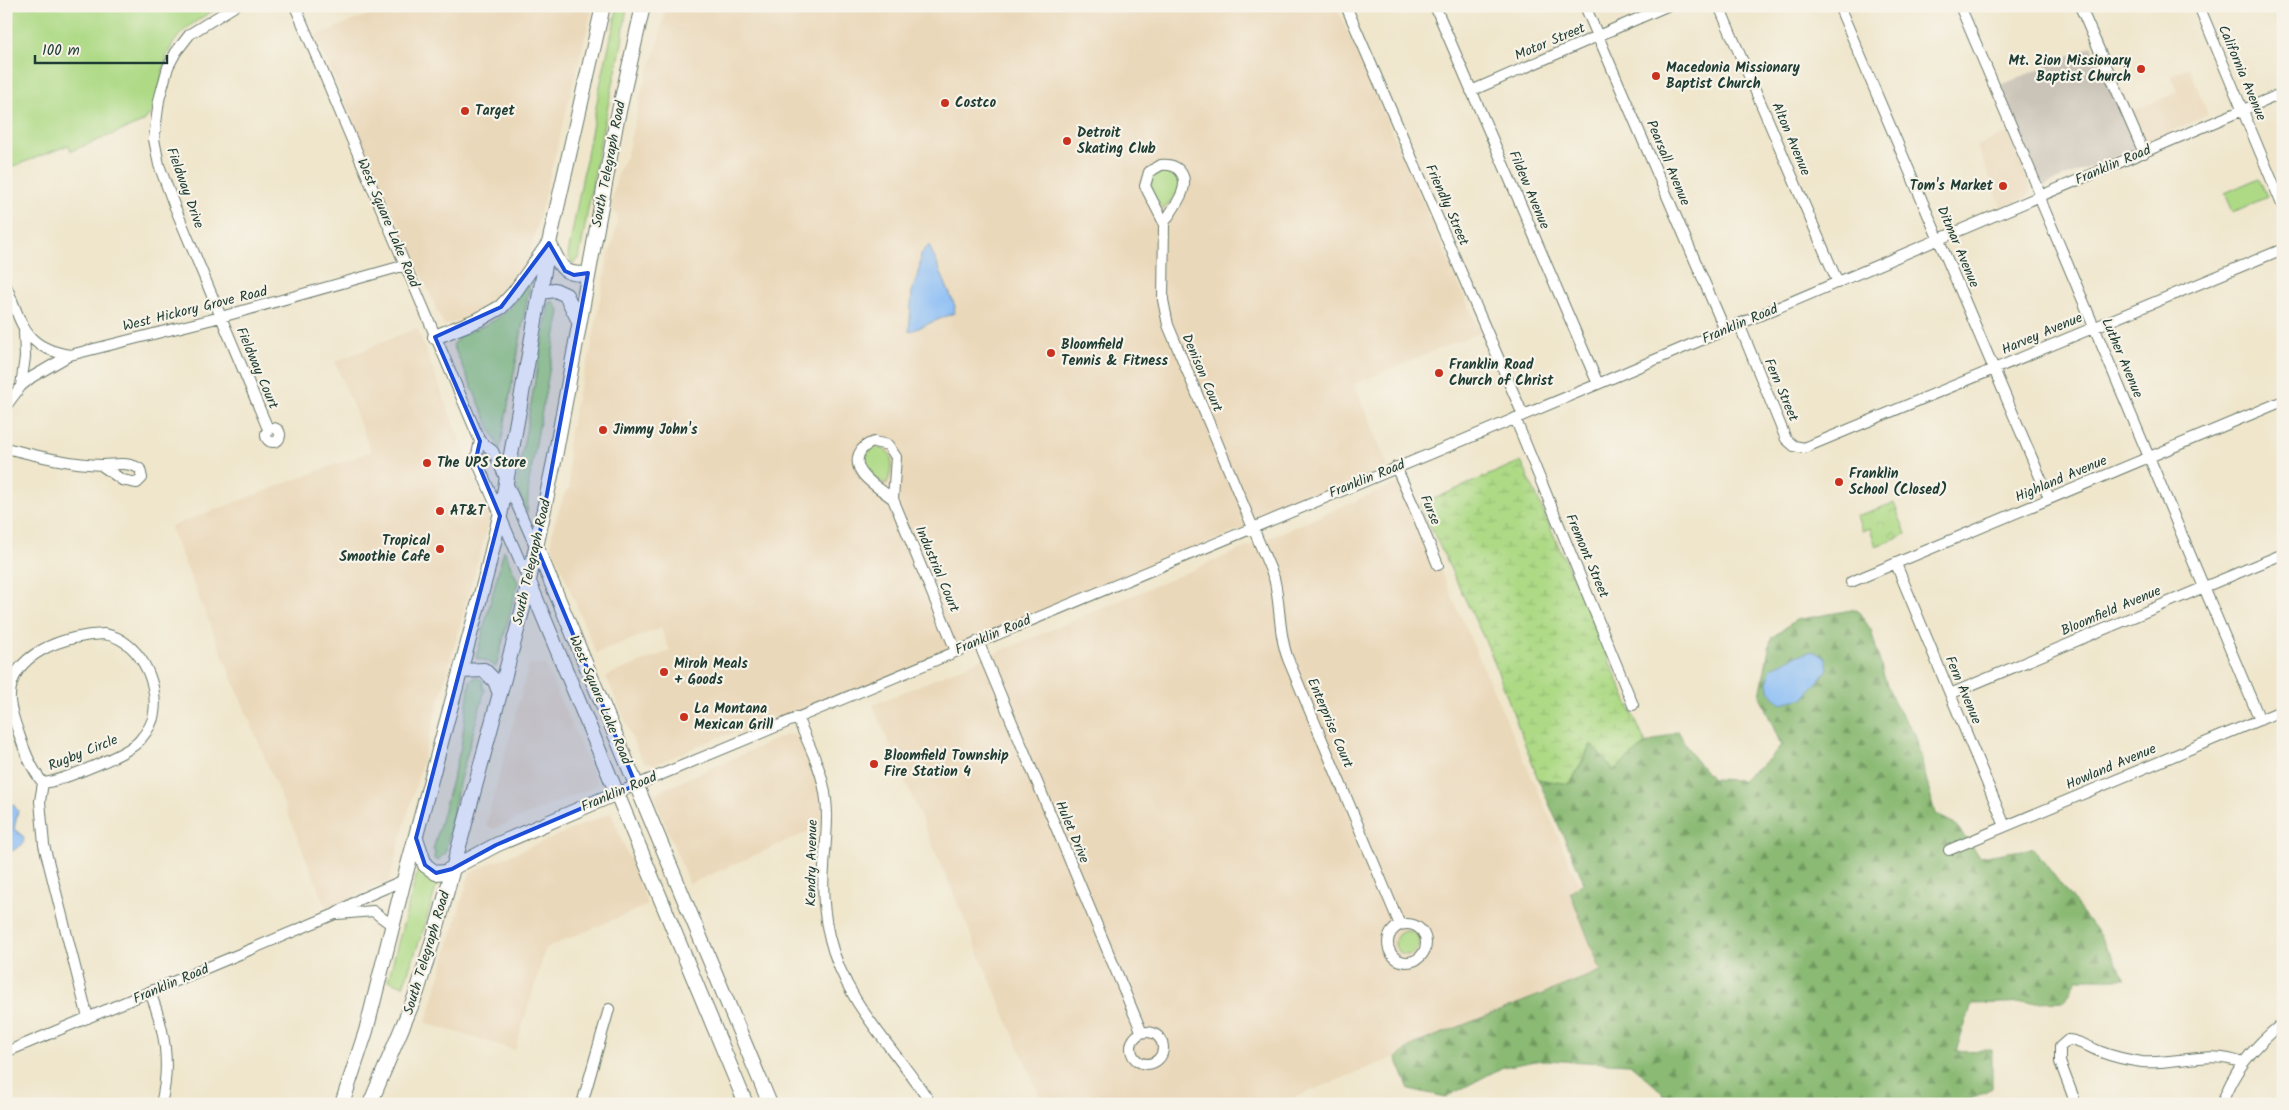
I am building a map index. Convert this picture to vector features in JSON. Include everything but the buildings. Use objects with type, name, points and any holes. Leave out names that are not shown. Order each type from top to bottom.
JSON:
[{"type":"highway","points":[[342,1104],[366,1031],[404,880],[462,671],[500,516],[549,243],[603,6]]},
{"type":"highway","name":"South Telegraph Road","points":[[370,1104],[417,992],[500,694],[529,582],[580,321],[620,101],[644,6]]},
{"type":"highway","points":[[549,243],[565,271],[574,275],[588,273]]},
{"type":"highway","points":[[435,337],[480,320],[501,307],[514,293],[549,243]]},
{"type":"highway","points":[[541,292],[555,290],[566,295],[580,321]]},
{"type":"highway","name":"West Square Lake Road","points":[[537,548],[770,1104]]},
{"type":"highway","name":"West Square Lake Road","points":[[529,582],[746,1104]]},
{"type":"highway","points":[[462,671],[484,670],[495,682],[500,694]]},
{"type":"highway","name":"Franklin Road","points":[[452,869],[496,845],[617,793]]},
{"type":"highway","points":[[416,838],[425,865],[430,870],[436,873],[452,869]]},
{"type":"street","name":"Fieldway Drive","points":[[221,317],[161,170],[155,153],[154,133],[159,100],[168,67],[180,45],[196,30],[235,6]]},
{"type":"street","name":"West Square Lake Road","points":[[295,6],[480,441],[493,451],[537,548]]},
{"type":"street","name":"Friendly Street","points":[[1346,6],[1519,417]]},
{"type":"street","name":"Fildew Avenue","points":[[1435,6],[1598,384]]},
{"type":"street","name":"Pearsall Avenue","points":[[1585,6],[1725,330]]},
{"type":"street","name":"Motor Street","points":[[1471,91],[1667,6]]},
{"type":"street","name":"Alton Avenue","points":[[1719,6],[1838,282]]},
{"type":"street","name":"Ditmar Avenue","points":[[1839,6],[2049,498]]},
{"type":"street","name":"Luther Avenue","points":[[1960,6],[2260,720]]},
{"type":"street","points":[[2080,6],[2144,152]]},
{"type":"street","name":"California Avenue","points":[[2199,6],[2283,207]]},
{"type":"street","name":"Franklin Road","points":[[617,793],[1252,526],[1598,384],[2283,93]]},
{"type":"street","name":"Denison Court","points":[[1164,223],[1146,191],[1145,181],[1152,169],[1165,164],[1178,170],[1184,178],[1185,187],[1164,223],[1163,300],[1165,318],[1252,526]]},
{"type":"street","name":"Harvey Avenue","points":[[1813,444],[2283,249]]},
{"type":"street","name":"West Hickory Grove Road","points":[[6,406],[21,386],[45,368],[70,355],[221,317],[406,265]]},
{"type":"street","points":[[6,286],[24,330],[34,341],[44,347],[70,355]]},
{"type":"street","name":"Fieldway Court","points":[[221,317],[268,429]]},
{"type":"street","name":"Fern Street","points":[[1739,324],[1786,438],[1797,447],[1813,444]]},
{"type":"street","points":[[21,386],[25,357],[24,330]]},
{"type":"street","name":"Highland Avenue","points":[[1851,582],[2283,401]]},
{"type":"street","name":"Fremont Street","points":[[1519,417],[1633,705]]},
{"type":"street","name":"West Square Lake Road","points":[[480,441],[476,459],[529,582]]},
{"type":"street","name":"Industrial Court","points":[[893,499],[897,461],[894,452],[884,443],[869,443],[862,449],[858,458],[860,472],[893,499],[956,650]]},
{"type":"street","points":[[6,448],[59,460],[101,465]]},
{"type":"street","name":"Furse","points":[[1396,468],[1438,565]]},
{"type":"street","name":"Enterprise Court","points":[[1252,526],[1275,584],[1285,650],[1400,925]]},
{"type":"street","name":"Bloomfield Avenue","points":[[1950,694],[2283,554]]},
{"type":"street","name":"Fern Avenue","points":[[1896,564],[2006,826]]},
{"type":"street","name":"Rugby Circle","points":[[42,782],[55,780],[126,751],[140,740],[152,722],[155,704],[149,675],[135,651],[117,637],[91,635],[57,643],[34,655],[24,664],[14,679],[10,699],[13,718],[29,761],[42,782],[40,801],[44,845],[88,1018]]},
{"type":"street","name":"Hulet Drive","points":[[978,641],[1142,1033]]},
{"type":"street","name":"Howland Avenue","points":[[1949,850],[2283,710]]},
{"type":"street","name":"Kendry Avenue","points":[[797,718],[818,766],[826,798],[827,822],[823,894],[829,935],[836,957],[856,1002],[931,1104]]},
{"type":"street","name":"Franklin Road","points":[[6,1052],[335,914],[360,899],[404,880]]},
{"type":"street","name":"Franklin Road","points":[[335,914],[373,911],[393,926]]},
{"type":"street","points":[[150,992],[160,1019],[166,1049],[166,1077],[161,1104]]},
{"type":"street","points":[[582,1104],[609,1009]]},
{"type":"street","points":[[2222,1104],[2229,1085],[2242,1063],[2259,1043],[2283,1023]]},
{"type":"street","points":[[2076,1104],[2059,1057],[2060,1047],[2063,1043],[2073,1040],[2104,1053],[2140,1061],[2167,1062],[2222,1057],[2242,1063]]},
{"type":"highlighted area","points":[[549,243],[565,271],[574,275],[588,273],[537,548],[636,785],[496,845],[452,869],[436,873],[425,865],[416,838],[500,516],[476,459],[480,441],[435,337],[501,307]]},
{"type":"shaded area","points":[[389,6],[593,6],[529,256],[514,287],[492,307],[444,326],[316,36]]},
{"type":"shaded area","points":[[666,6],[1336,6],[1480,332],[1354,384],[1388,467],[756,733],[753,728],[719,737],[656,764],[645,763],[638,752],[606,676],[670,651],[661,628],[596,653],[551,543],[553,528],[565,492],[570,488],[568,444],[578,392],[590,355],[609,252],[612,247],[618,217],[611,207],[618,172],[627,154],[642,90],[657,47]]},
{"type":"shaded area","points":[[2092,46],[2135,148],[2043,186],[1999,86]]},
{"type":"shaded area","points":[[2189,67],[2208,115],[2145,143],[2132,111],[2178,92],[2171,75]]},
{"type":"shaded area","points":[[2008,133],[2031,189],[2031,194],[2001,207],[1977,146]]},
{"type":"shaded area","points":[[417,328],[490,518],[389,881],[327,909],[170,527],[371,451],[335,362]]},
{"type":"shaded area","points":[[1403,481],[1438,565],[1616,968],[1278,1104],[1043,1104],[873,705]]},
{"type":"shaded area","points":[[529,664],[545,665],[598,785],[494,829],[486,825]]},
{"type":"shaded area","points":[[786,735],[793,735],[799,739],[814,768],[823,804],[821,826],[689,884],[653,794]]},
{"type":"shaded area","points":[[611,813],[648,905],[546,948],[515,1050],[426,1023],[470,872]]},
{"type":"green space","points":[[6,6],[221,6],[191,25],[173,43],[166,60],[154,107],[143,122],[71,151],[69,145],[6,169]]},
{"type":"green space","points":[[618,6],[627,6],[621,49],[602,132],[579,259],[573,264],[568,255],[569,249],[600,86]]},
{"type":"green space","points":[[1167,169],[1175,173],[1180,185],[1177,193],[1164,209],[1154,197],[1151,182],[1155,173]]},
{"type":"green space","points":[[2259,178],[2267,197],[2233,212],[2225,193]]},
{"type":"green space","points":[[531,274],[500,450],[453,345],[458,339],[457,337],[502,315],[516,300]]},
{"type":"green space","points":[[553,301],[560,311],[529,482],[527,513],[516,486],[549,304]]},
{"type":"green space","points":[[875,447],[885,450],[891,458],[889,479],[886,484],[868,474],[862,464],[865,453]]},
{"type":"green space","points":[[1521,461],[1646,744],[1614,770],[1591,744],[1570,784],[1538,779],[1490,651],[1420,505]]},
{"type":"green space","points":[[1894,503],[1906,534],[1876,546],[1870,528],[1862,531],[1857,516]]},
{"type":"green space","points":[[504,550],[518,582],[496,667],[476,658]]},
{"type":"green space","points":[[1857,609],[1871,630],[1885,680],[1896,706],[1915,734],[1935,814],[1955,824],[1980,857],[2033,848],[2098,933],[2126,979],[2077,979],[2065,1001],[1972,1004],[1956,1051],[1992,1050],[1992,1088],[1961,1104],[1665,1104],[1662,1092],[1630,1064],[1541,1060],[1503,1067],[1446,1097],[1409,1089],[1396,1058],[1415,1044],[1601,971],[1570,892],[1584,882],[1538,779],[1570,784],[1592,744],[1614,770],[1646,744],[1678,731],[1693,757],[1712,779],[1742,780],[1769,759],[1781,745],[1760,696],[1771,638],[1796,620]]},
{"type":"green space","points":[[476,677],[483,680],[483,689],[485,689],[458,787],[445,855],[442,855],[438,861],[434,859],[435,851],[433,850],[461,747],[470,681]]},
{"type":"green space","points":[[418,870],[427,877],[438,881],[423,931],[403,986],[388,980]]},
{"type":"green space","points":[[1407,931],[1415,935],[1419,943],[1415,951],[1407,955],[1399,951],[1395,943],[1399,935]]},
{"type":"water","points":[[929,245],[955,306],[954,313],[909,332],[912,292],[919,270],[921,254]]},
{"type":"water","points":[[1813,651],[1826,658],[1828,669],[1804,698],[1781,703],[1770,692],[1768,679],[1771,668],[1795,656]]},
{"type":"water","points":[[13,804],[18,811],[14,829],[24,837],[23,844],[6,855],[6,805]]},
{"type":"place","name":"Mt. Zion Missionary Baptist Church","points":[[2141,69]]},
{"type":"place","name":"Macedonia Missionary Baptist Church","points":[[1656,76]]},
{"type":"place","name":"Costco","points":[[945,103]]},
{"type":"place","name":"Target","points":[[465,111]]},
{"type":"place","name":"Detroit Skating Club","points":[[1067,141]]},
{"type":"place","name":"Tom's Market","points":[[2003,186]]},
{"type":"place","name":"Bloomfield Tennis & Fitness","points":[[1051,353]]},
{"type":"place","name":"Franklin Road Church of Christ","points":[[1439,373]]},
{"type":"place","name":"Jimmy John's","points":[[603,430]]},
{"type":"place","name":"The UPS Store","points":[[427,463]]},
{"type":"place","name":"Franklin School (Closed)","points":[[1839,482]]},
{"type":"place","name":"AT&T","points":[[440,511]]},
{"type":"place","name":"Tropical Smoothie Cafe","points":[[440,549]]},
{"type":"place","name":"Miroh Meals + Goods","points":[[664,672]]},
{"type":"place","name":"La Montana Mexican Grill","points":[[684,717]]},
{"type":"place","name":"Bloomfield Township Fire Station 4","points":[[874,764]]}]
